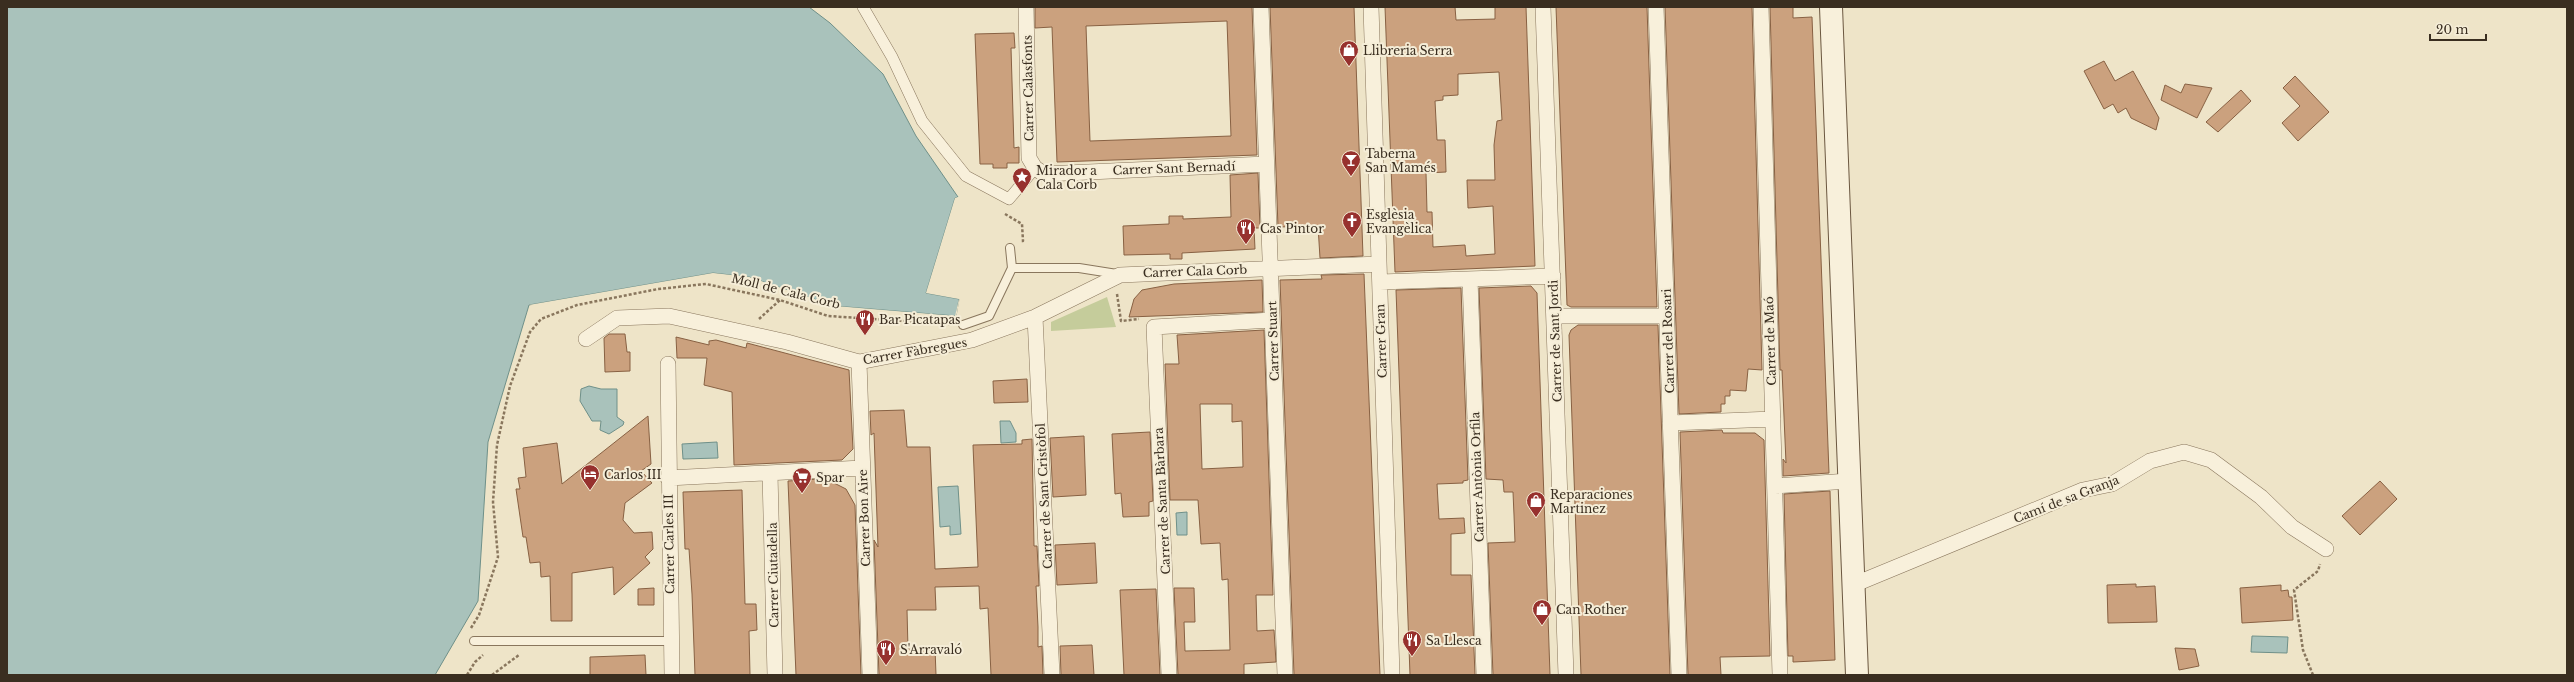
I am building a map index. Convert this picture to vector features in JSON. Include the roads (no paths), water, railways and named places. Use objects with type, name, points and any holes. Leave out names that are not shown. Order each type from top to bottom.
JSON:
[{"type":"main road","points":[[1831,7],[1857,675]]},
{"type":"street","points":[[863,7],[892,57],[922,121],[966,176],[1009,199],[1035,168]]},
{"type":"street","name":"Carrer Calasfonts","points":[[1026,7],[1029,158],[1035,168]]},
{"type":"street","name":"Carrer Stuart","points":[[1261,7],[1284,675]]},
{"type":"street","name":"Carrer Gran","points":[[1371,7],[1392,675]]},
{"type":"street","name":"Carrer de Sant Jordi","points":[[1543,7],[1566,675]]},
{"type":"street","name":"Carrer del Rosari","points":[[1656,7],[1680,675]]},
{"type":"street","name":"Carrer de Maó","points":[[1761,7],[1780,675]]},
{"type":"street","name":"Carrer Sant Bernadí","points":[[1035,168],[1044,174],[1266,164]]},
{"type":"street","name":"Carrer Cala Corb","points":[[1115,277],[1270,268],[1379,264]]},
{"type":"street","points":[[1380,282],[1553,276]]},
{"type":"street","name":"Carrer Fàbregues","points":[[586,338],[617,318],[669,316],[744,332],[859,362],[972,340],[1035,317],[1115,277]]},
{"type":"street","name":"Carrer Antònia Orfila","points":[[1470,279],[1484,675]]},
{"type":"street","points":[[1554,316],[1667,316]]},
{"type":"street","name":"Carrer de Sant Cristòfol","points":[[1035,317],[1052,675]]},
{"type":"street","name":"Carrer de Santa Bàrbara","points":[[1170,675],[1154,327],[1272,320]]},
{"type":"street","name":"Carrer Bon Aire","points":[[859,362],[870,675]]},
{"type":"street","name":"Carrer Carles III","points":[[668,364],[668,478],[672,675]]},
{"type":"street","points":[[1670,423],[1773,419]]},
{"type":"street","name":"Camí de sa Granja","points":[[1853,585],[2083,490],[2112,484],[2150,461],[2184,452],[2211,460],[2261,497],[2292,527],[2326,549]]},
{"type":"street","points":[[668,478],[770,474],[862,468]]},
{"type":"street","name":"Carrer Ciutadella","points":[[770,474],[775,675]]},
{"type":"street","points":[[1775,486],[1849,481]]},
{"type":"lane","points":[[963,324],[989,316],[1012,268],[1010,248]]},
{"type":"lane","name":"Carrer Cala Corb","points":[[1012,268],[1079,268],[1115,277]]},
{"type":"lane","points":[[474,641],[672,640]]},
{"type":"water","points":[[7,7],[809,7],[830,23],[883,74],[916,136],[958,197],[955,198],[926,293],[959,299],[956,316],[835,306],[749,277],[713,273],[529,305],[488,442],[478,601],[435,675],[7,675]]},
{"type":"water","points":[[589,386],[601,389],[617,389],[617,417],[624,422],[623,425],[609,434],[600,430],[601,421],[592,421],[580,401],[581,389]]},
{"type":"water","points":[[1000,421],[1010,421],[1016,433],[1016,442],[1001,443]]},
{"type":"water","points":[[717,442],[718,458],[683,459],[682,444]]},
{"type":"water","points":[[958,486],[961,534],[950,535],[950,526],[940,527],[938,487]]},
{"type":"water","points":[[1187,512],[1187,535],[1177,535],[1176,513]]},
{"type":"water","points":[[2252,636],[2288,637],[2287,653],[2251,652]]},
{"type":"place","name":"Llibreria Serra","points":[[1349,67]]},
{"type":"place","name":"Taberna San Mamés","points":[[1351,177]]},
{"type":"place","name":"Mirador a Cala Corb","points":[[1022,194]]},
{"type":"place","name":"Esglèsia Evangèlica","points":[[1352,238]]},
{"type":"place","name":"Cas Pintor","points":[[1246,245]]},
{"type":"place","name":"Bar Picatapas","points":[[865,336]]},
{"type":"place","name":"Carlos III","points":[[590,491]]},
{"type":"place","name":"Spar","points":[[802,494]]},
{"type":"place","name":"Reparaciones Martinez","points":[[1536,518]]},
{"type":"place","name":"Can Rother","points":[[1542,626]]},
{"type":"place","name":"Sa Llesca","points":[[1412,657]]},
{"type":"place","name":"S'Arravaló","points":[[886,666]]}]
